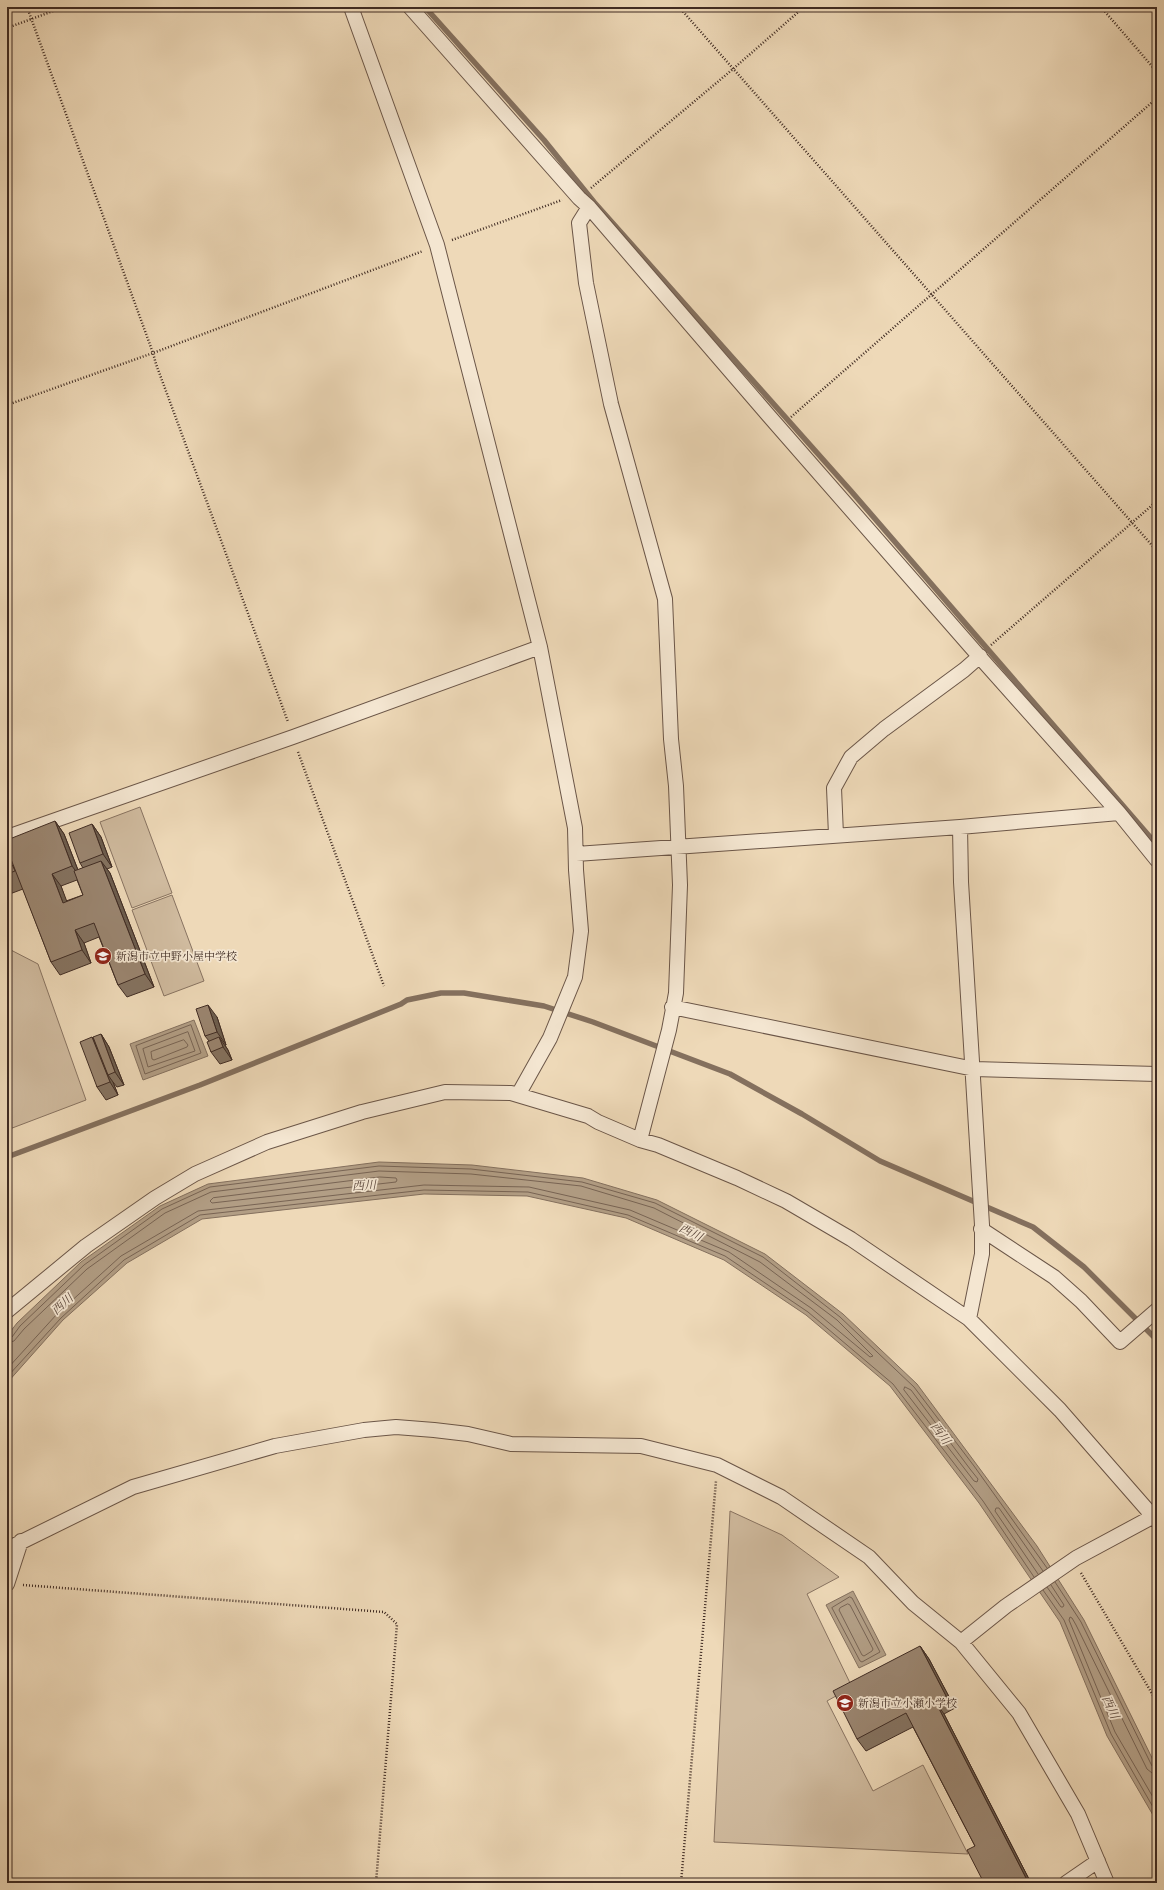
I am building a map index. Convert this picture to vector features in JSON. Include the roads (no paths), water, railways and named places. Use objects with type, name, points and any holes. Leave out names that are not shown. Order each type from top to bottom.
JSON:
[{"type":"street","points":[[351,7],[437,245],[540,647],[575,828],[580,931],[575,977],[550,1038],[518,1095]]},
{"type":"street","points":[[410,7],[1119,813],[1157,860]]},
{"type":"street","points":[[584,203],[579,223],[586,283],[611,404],[665,599],[671,739],[676,786],[680,884],[676,993],[672,1007],[669,1030],[640,1140]]},
{"type":"street","points":[[7,837],[293,737],[540,647]]},
{"type":"street","points":[[836,835],[834,788],[851,757],[884,729],[964,670],[980,656]]},
{"type":"street","points":[[576,854],[960,827],[1119,813]]},
{"type":"street","points":[[960,827],[961,882],[974,1069],[982,1254],[969,1319]]},
{"type":"street","points":[[672,1007],[974,1069],[1157,1074]]},
{"type":"street","points":[[7,1311],[86,1246],[155,1198],[195,1174],[267,1142],[362,1112],[445,1092],[518,1095],[588,1116],[598,1122],[640,1140],[658,1145],[737,1178],[786,1201],[851,1240],[969,1319],[1060,1410],[1155,1518],[1071,1562],[961,1642]]},
{"type":"street","points":[[981,1229],[1054,1277],[1081,1301],[1120,1342],[1157,1310]]},
{"type":"street","points":[[7,1549],[133,1487],[275,1446],[364,1430],[396,1427],[441,1431],[468,1434],[511,1444],[641,1446],[717,1465],[781,1498],[869,1557],[913,1603],[961,1642],[1019,1713],[1078,1814],[1107,1883]]},
{"type":"street","points":[[7,1584],[21,1541]]},
{"type":"street","points":[[1066,1883],[1098,1861]]},
{"type":"water","points":[[194,1020],[208,1056],[143,1080],[130,1044]]},
{"type":"water","name":"西川","points":[[379,1162],[472,1165],[583,1178],[657,1200],[765,1254],[843,1314],[917,1384],[1037,1546],[1084,1620],[1157,1768],[1157,1822],[1107,1736],[1060,1622],[979,1503],[890,1386],[806,1315],[724,1260],[626,1218],[527,1196],[424,1194],[202,1219],[127,1263],[63,1320],[7,1383],[7,1336],[17,1323],[81,1262],[160,1206],[208,1184]]},
{"type":"water","points":[[853,1591],[886,1655],[859,1668],[826,1605]]},
{"type":"waterway","points":[[425,7],[544,140],[594,202],[851,491],[1157,845]]},
{"type":"waterway","points":[[7,1157],[200,1085],[401,1004],[407,1000],[441,993],[464,993],[544,1006],[593,1022],[730,1074],[802,1114],[880,1161],[1033,1227],[1084,1267],[1157,1340]]},
{"type":"place","name":"新潟市立中野小屋中学校","points":[[103,956]]},
{"type":"place","name":"新潟市立小瀬小学校","points":[[845,1703]]}]
